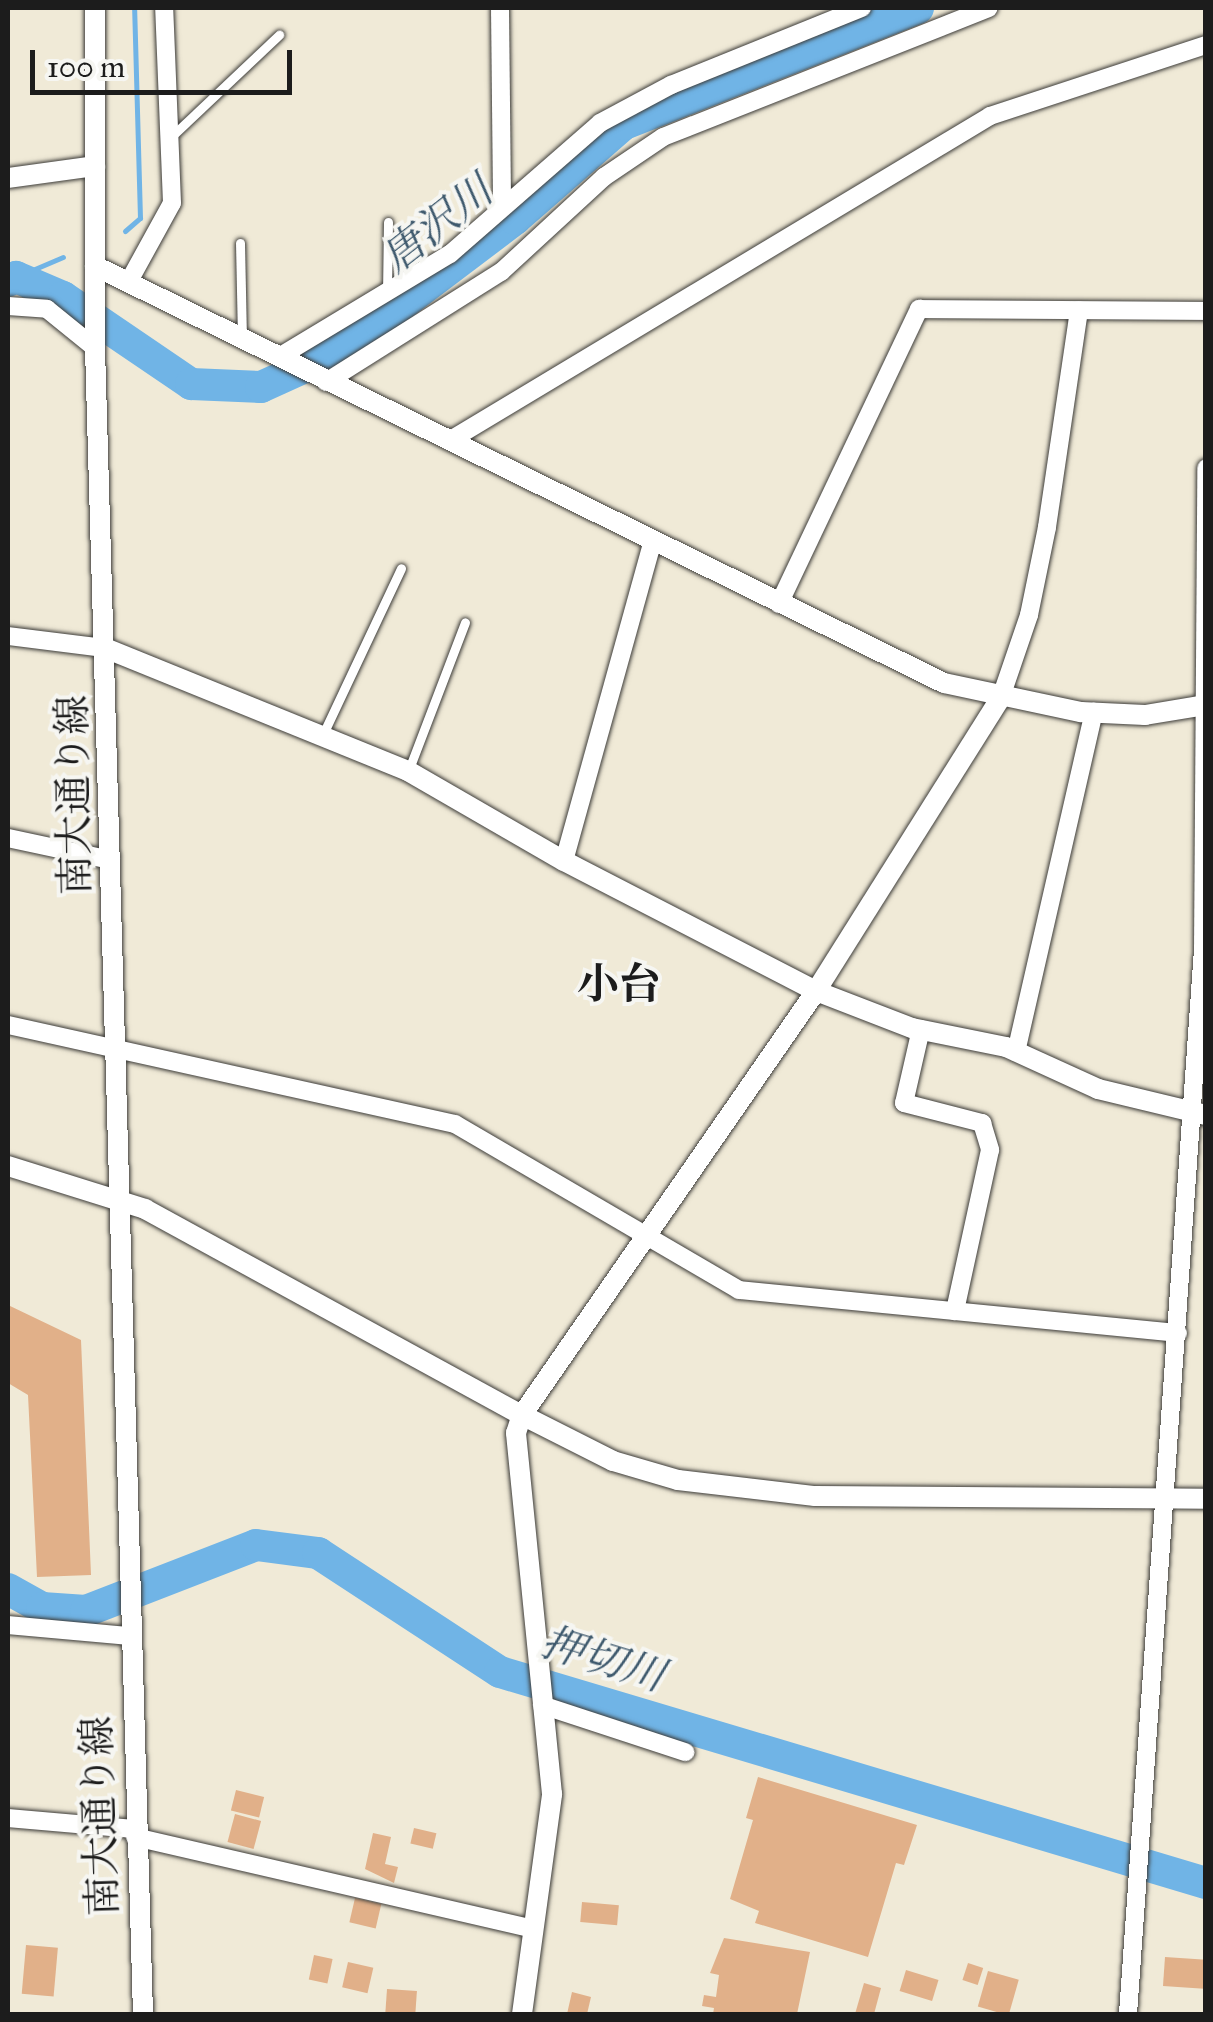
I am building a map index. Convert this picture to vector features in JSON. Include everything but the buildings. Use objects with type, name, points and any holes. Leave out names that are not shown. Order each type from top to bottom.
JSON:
[{"type":"street","name":"南大通り線","points":[[95,8],[95,341],[134,1833],[143,2014]]},
{"type":"street","points":[[128,283],[172,203],[164,8]]},
{"type":"street","points":[[500,8],[502,204]]},
{"type":"street","points":[[282,358],[450,254],[502,204],[600,123],[671,84],[862,8]]},
{"type":"street","points":[[322,379],[501,272],[604,176],[663,137],[988,8]]},
{"type":"street","points":[[449,441],[990,116],[1206,45]]},
{"type":"street","points":[[8,178],[95,166]]},
{"type":"street","points":[[95,266],[652,543],[944,683],[1001,698],[1094,712],[1145,715],[1203,706]]},
{"type":"street","points":[[8,306],[47,309],[95,341]]},
{"type":"street","points":[[779,604],[919,309],[1206,312]]},
{"type":"street","points":[[522,2014],[552,1794],[516,1434],[522,1415],[816,991],[1001,698],[1029,616],[1048,527],[1079,310]]},
{"type":"street","points":[[1128,2014],[1178,1333],[1199,1113],[1206,468]]},
{"type":"street","points":[[564,862],[652,543]]},
{"type":"street","points":[[8,636],[105,648],[324,732],[408,771],[564,862],[816,991],[921,1030],[1016,1052],[1098,1088],[1199,1113]]},
{"type":"street","points":[[1016,1052],[1094,712]]},
{"type":"street","points":[[8,838],[111,860]]},
{"type":"street","points":[[8,1025],[455,1124],[646,1240],[739,1290],[1178,1333]]},
{"type":"street","points":[[921,1030],[904,1102],[982,1123],[990,1150],[956,1312]]},
{"type":"street","points":[[8,1166],[145,1210],[613,1461],[735,1491],[1206,1499]]},
{"type":"street","points":[[8,1625],[130,1625]]},
{"type":"street","points":[[541,1700],[684,1752]]},
{"type":"street","points":[[8,1818],[134,1833],[532,1929]]},
{"type":"lane","points":[[171,137],[279,34]]},
{"type":"lane","points":[[387,296],[388,222]]},
{"type":"lane","points":[[240,243],[242,340]]},
{"type":"lane","points":[[324,732],[401,568]]},
{"type":"lane","points":[[408,771],[465,622]]},
{"type":"waterway","points":[[125,231],[140,218],[134,8]]},
{"type":"waterway","name":"唐沢川","points":[[8,281],[16,277],[63,297],[191,384],[261,387],[327,357],[379,322],[515,219],[624,124],[918,8]]},
{"type":"waterway","points":[[16,277],[63,257]]},
{"type":"waterway","name":"押切川","points":[[8,1589],[42,1608],[86,1611],[256,1545],[318,1553],[500,1672],[1206,1883]]},
{"type":"district","name":"小台","points":[[619,984]]}]
